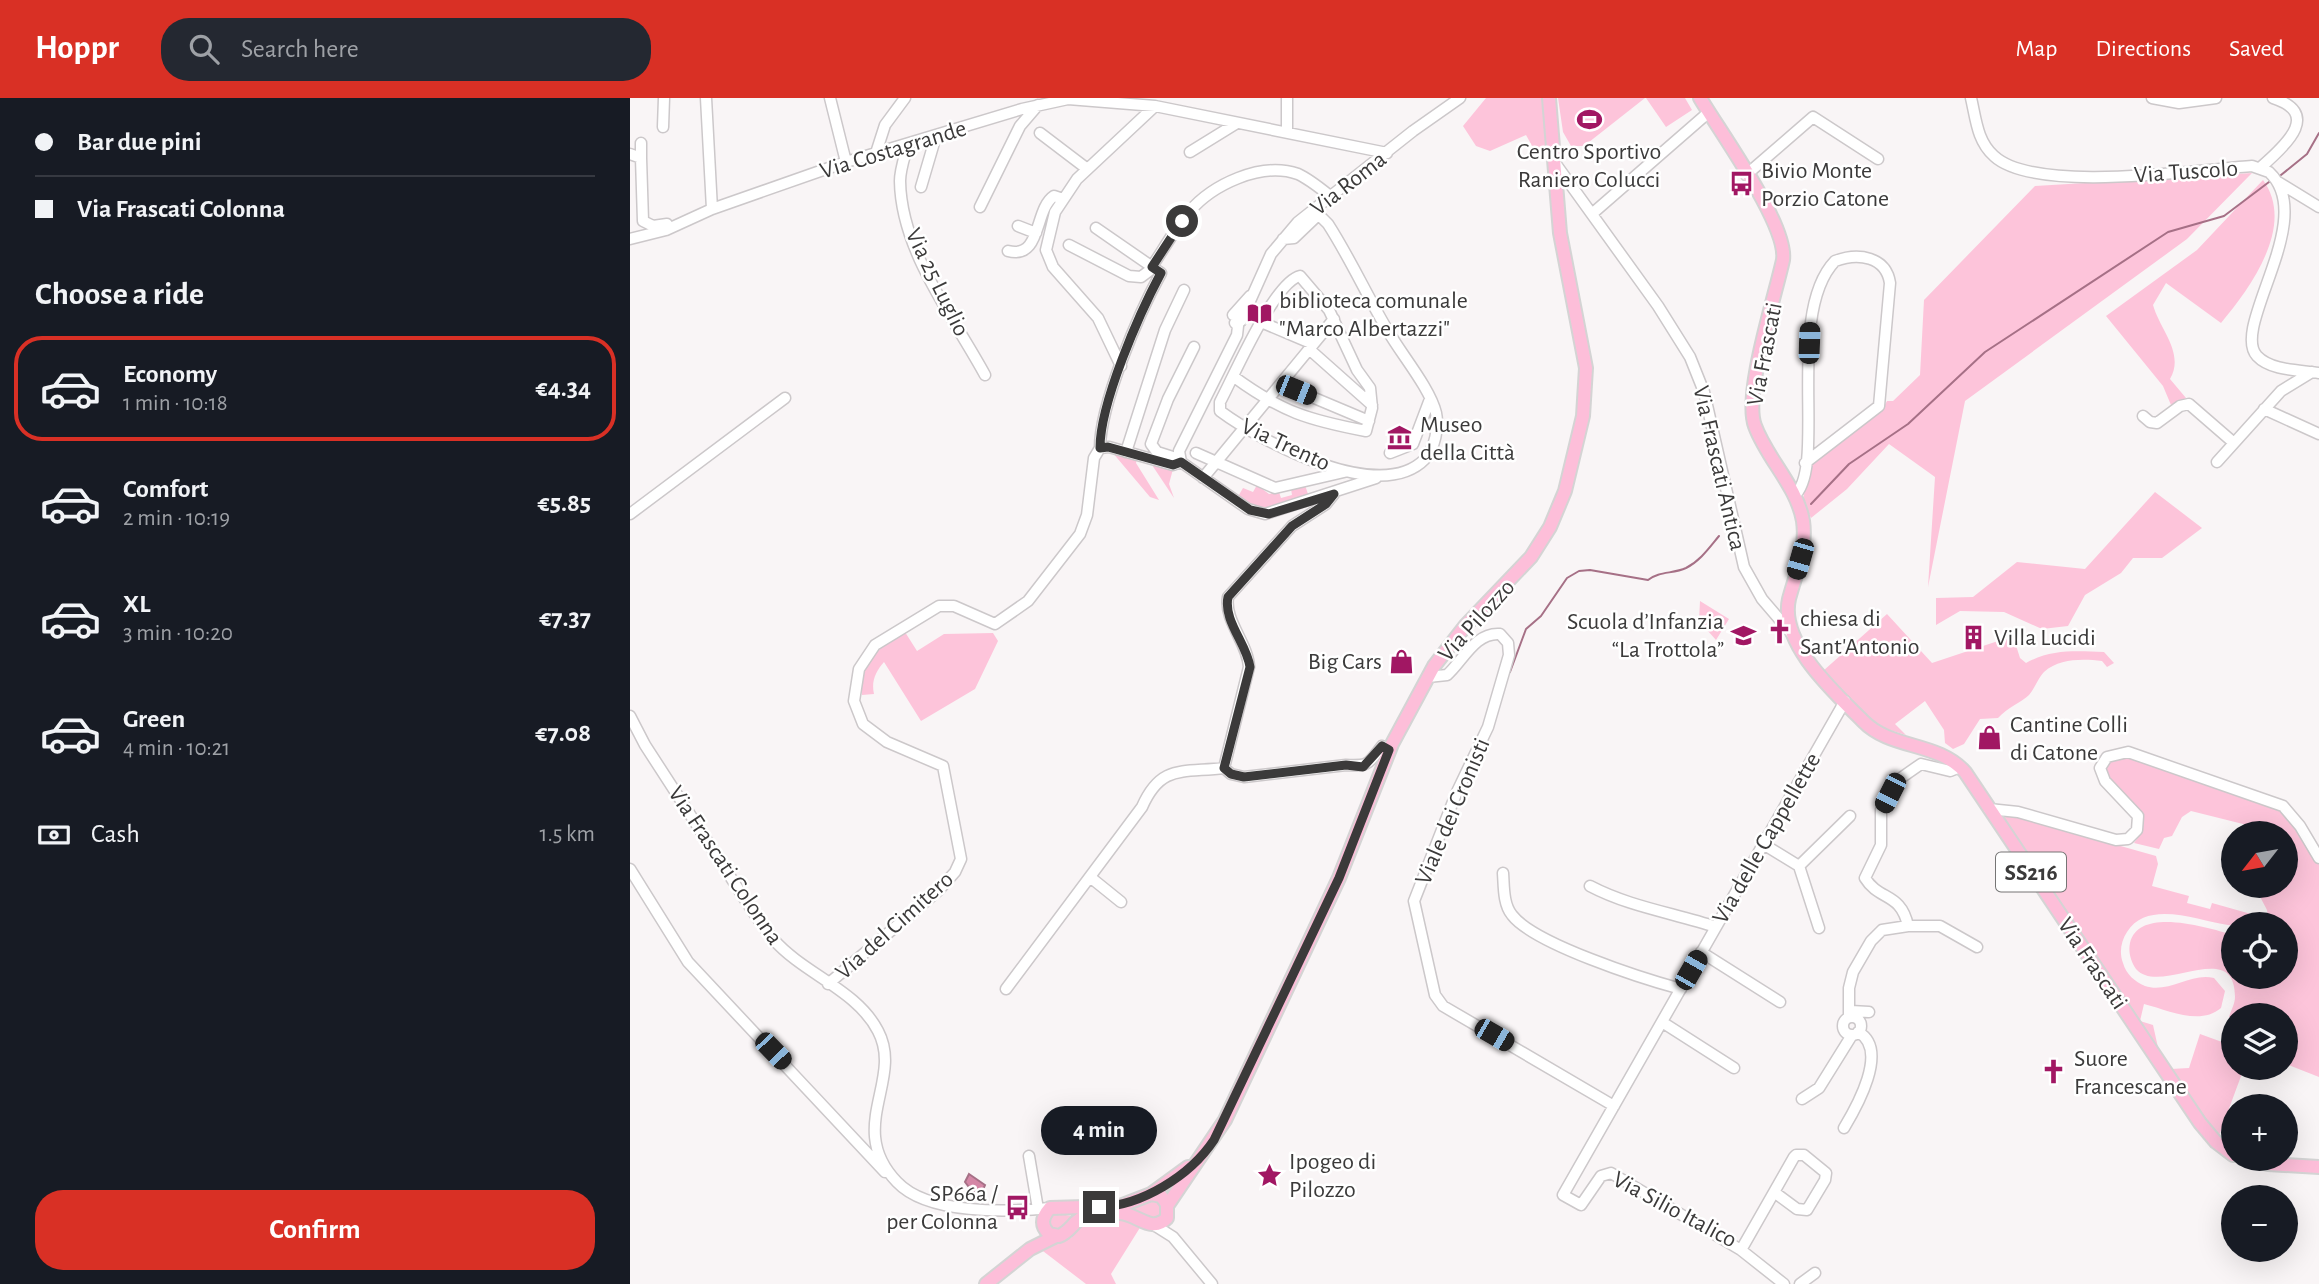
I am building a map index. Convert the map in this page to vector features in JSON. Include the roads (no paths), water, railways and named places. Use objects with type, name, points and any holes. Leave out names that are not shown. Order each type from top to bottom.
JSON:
[{"type":"main road","name":"Via Pilozzo","points":[[1168,1210],[1225,1119],[1339,878],[1389,750],[1428,677],[1449,644],[1537,550],[1556,513],[1572,466],[1584,406],[1586,368],[1561,239],[1549,98]]},
{"type":"main road","name":"Via Frascati","points":[[1705,103],[1778,227],[1784,251],[1757,370],[1752,417],[1794,496],[1802,517],[1804,534],[1788,608],[1792,634],[1813,666],[1877,732],[1938,751],[1960,767],[2202,1126],[2221,1144]]},
{"type":"main road","name":"Via Pilozzo","points":[[1151,1194],[1207,1151]]},
{"type":"main road","points":[[2298,1166],[2319,1167]]},
{"type":"main road","points":[[986,1284],[1026,1252],[1065,1234],[1084,1217],[1126,1214],[1154,1225],[1163,1222],[1168,1210],[1161,1196],[1151,1194],[1123,1206],[1044,1209],[1043,1224],[1026,1252]]},
{"type":"main road","points":[[1043,1224],[1054,1237]]},
{"type":"street","points":[[663,127],[664,98]]},
{"type":"street","points":[[706,98],[712,209]]},
{"type":"street","points":[[830,98],[846,162]]},
{"type":"street","points":[[876,153],[885,125],[905,98]]},
{"type":"street","points":[[1287,98],[1287,132]]},
{"type":"street","name":"Via Roma","points":[[1180,460],[1179,450],[1237,335],[1236,320],[1257,287],[1271,254],[1329,195],[1460,98]]},
{"type":"street","name":"Via Tuscolo","points":[[1971,98],[1976,123],[1986,147],[2002,163],[2021,171],[2095,177],[2261,167],[2294,194],[2319,207]]},
{"type":"street","points":[[2152,98],[2179,103],[2216,98]]},
{"type":"street","points":[[2261,167],[2301,133],[2307,124],[2306,113],[2301,106],[2273,98]]},
{"type":"street","name":"Via Costagrande","points":[[630,239],[666,230],[712,209],[846,162],[1038,105],[1086,99],[1155,106],[1387,153]]},
{"type":"street","points":[[1593,213],[1705,103]]},
{"type":"street","points":[[979,206],[1020,126],[1038,105]]},
{"type":"street","points":[[1121,366],[1098,318],[1048,258],[1051,222],[1063,199],[1086,167],[1155,106]]},
{"type":"street","points":[[1746,175],[1813,117],[1878,159]]},
{"type":"street","points":[[1190,152],[1237,123]]},
{"type":"street","points":[[1040,133],[1086,167]]},
{"type":"street","points":[[921,187],[936,136]]},
{"type":"street","points":[[641,144],[641,211],[645,223],[661,226],[691,219]]},
{"type":"street","name":"Via 25 Luglio","points":[[908,144],[900,182],[912,233],[936,289],[985,374]]},
{"type":"street","points":[[630,154],[641,158]]},
{"type":"street","name":"Via Frascati Antica","points":[[1555,163],[1663,313],[1692,362],[1705,396],[1744,567],[1762,599],[1792,634]]},
{"type":"street","points":[[1180,460],[1173,465],[1100,448],[1102,431],[1121,366],[1156,270],[1191,210],[1206,195],[1228,183],[1253,175],[1287,172],[1305,178],[1329,195]]},
{"type":"street","points":[[2277,181],[2283,203],[2280,244],[2266,293],[2252,323],[2250,342],[2257,357],[2266,363],[2316,372]]},
{"type":"street","points":[[1009,251],[1024,251],[1032,243],[1049,199],[1056,195],[1063,199]]},
{"type":"street","points":[[1194,347],[1168,399],[1152,444],[1157,452],[1180,460],[1250,510],[1263,514],[1334,494],[1411,468],[1429,453],[1437,424],[1430,399],[1325,219],[1317,217],[1294,238],[1283,239]]},
{"type":"street","points":[[1018,226],[1036,233]]},
{"type":"street","points":[[1096,228],[1156,270]]},
{"type":"street","points":[[1069,245],[1134,278],[1156,270]]},
{"type":"street","points":[[1794,496],[1803,484],[1805,463],[1811,313],[1829,267],[1835,261],[1875,259],[1887,268],[1890,283],[1879,406],[1805,463]]},
{"type":"street","points":[[1298,276],[1316,292],[1334,319],[1357,370],[1370,388],[1372,405],[1368,426],[1319,422],[1266,401],[1234,377],[1261,322],[1283,290],[1298,276]]},
{"type":"street","points":[[1126,452],[1165,330],[1184,290]]},
{"type":"street","points":[[1203,478],[1334,319]]},
{"type":"street","points":[[1261,322],[1311,346],[1372,405]]},
{"type":"street","points":[[2217,462],[2284,387],[2316,372]]},
{"type":"street","name":"Via Trento","points":[[1234,377],[1219,407],[1245,428],[1346,472],[1381,476]]},
{"type":"street","points":[[1281,383],[1368,426]]},
{"type":"street","points":[[630,514],[785,398]]},
{"type":"street","points":[[1390,453],[1413,444],[1430,399]]},
{"type":"street","points":[[2143,416],[2157,424],[2180,406],[2189,404],[2234,443]]},
{"type":"street","points":[[2264,409],[2319,434]]},
{"type":"street","name":"Via del Cimitero","points":[[828,984],[939,890],[957,870],[961,859],[947,775],[943,766],[881,739],[864,726],[856,713],[856,676],[866,654],[877,643],[939,606],[954,606],[995,624],[1028,601],[1082,531],[1094,458],[1100,448]]},
{"type":"street","points":[[1196,453],[1275,488],[1346,472]]},
{"type":"street","points":[[1224,768],[1250,667],[1227,609],[1228,597],[1292,526],[1326,504],[1334,494]]},
{"type":"street","name":"Viale dei Cronisti","points":[[1428,677],[1447,675],[1488,635],[1500,634],[1508,643],[1505,674],[1489,727],[1456,794],[1415,898],[1435,995],[1443,1006],[1614,1106]]},
{"type":"street","name":"Via delle Cappellette","points":[[1563,1195],[1845,701]]},
{"type":"street","name":"Via Frascati Colonna","points":[[630,716],[645,745],[765,929],[794,959],[870,1020],[883,1044],[884,1067],[876,1105],[874,1132],[883,1164],[898,1184]]},
{"type":"street","points":[[1006,989],[1142,807],[1152,785],[1163,775],[1224,768],[1231,774],[1244,777],[1346,765],[1363,767],[1382,746],[1389,750]]},
{"type":"street","points":[[1989,809],[2018,812],[2116,840],[2127,839],[2138,828],[2138,816],[2105,782],[2100,768],[2107,757],[2128,752],[2283,806],[2301,826],[2319,858]]},
{"type":"street","points":[[1908,926],[1899,903],[1872,886],[1865,875],[1881,845],[1881,812],[1898,780],[1914,767],[1930,764],[1950,771],[1960,767]]},
{"type":"street","points":[[1799,866],[1850,816]]},
{"type":"street","points":[[1763,844],[1799,866],[1819,928]]},
{"type":"street","points":[[630,869],[688,962],[806,1085],[858,1147],[898,1184],[933,1203],[1016,1210],[1044,1209],[1029,1156]]},
{"type":"street","points":[[1503,873],[1508,908],[1520,922],[1573,951],[1681,989]]},
{"type":"street","points":[[1090,877],[1121,902]]},
{"type":"street","points":[[1590,886],[1622,902],[1667,911],[1716,927]]},
{"type":"street","points":[[1802,1099],[1819,1088],[1855,1033],[1859,1021],[1850,1014],[1851,977],[1871,941],[1885,929],[1908,926],[1946,928],[1977,947]]},
{"type":"street","points":[[1702,952],[1780,1002]]},
{"type":"street","points":[[1850,1014],[1869,1012]]},
{"type":"street","points":[[1662,1022],[1734,1068]]},
{"type":"street","points":[[1844,1128],[1865,1092],[1869,1075],[1869,1045],[1866,1037],[1855,1033]]},
{"type":"street","name":"Via Silio Italico","points":[[1563,1195],[1581,1205],[1601,1175],[1611,1172],[1741,1250],[1774,1192],[1798,1154],[1825,1171],[1825,1180],[1807,1209],[1797,1209],[1774,1192]]},
{"type":"street","points":[[1016,1210],[1043,1224]]},
{"type":"street","points":[[1168,1210],[1173,1237]]},
{"type":"street","points":[[1154,1225],[1173,1237],[1212,1284]]},
{"type":"street","points":[[1741,1250],[1784,1284]]},
{"type":"street","points":[[1800,1284],[1815,1273]]},
{"type":"waterway","points":[[2281,175],[2307,154],[2319,133]]},
{"type":"waterway","points":[[1811,504],[1849,464],[1908,424],[1985,352],[2168,232],[2224,216],[2269,182]]},
{"type":"waterway","points":[[1510,672],[1526,629],[1541,616],[1567,578],[1579,571],[1590,570],[1648,580],[1691,565],[1719,536]]},
{"type":"place","name":"Centro Sportivo Raniero Colucci","points":[[1589,120]]},
{"type":"place","name":"Bivio Monte Porzio Catone","points":[[1741,184]]},
{"type":"place","name":"biblioteca comunale \"Marco Albertazzi\"","points":[[1259,314]]},
{"type":"place","name":"Museo della Città","points":[[1400,438]]},
{"type":"place","name":"chiesa di Sant'Antonio","points":[[1780,632]]},
{"type":"place","name":"Scuola d’Infanzia “La Trottola”","points":[[1744,635]]},
{"type":"place","name":"Villa Lucidi","points":[[1974,637]]},
{"type":"place","name":"Big Cars","points":[[1402,661]]},
{"type":"place","name":"Cantine Colli di Catone","points":[[1990,738]]},
{"type":"place","name":"Suore Francescane","points":[[2054,1072]]},
{"type":"place","name":"Ipogeo di Pilozzo","points":[[1269,1175]]},
{"type":"place","name":"SP66a / per Colonna","points":[[1018,1207]]}]
